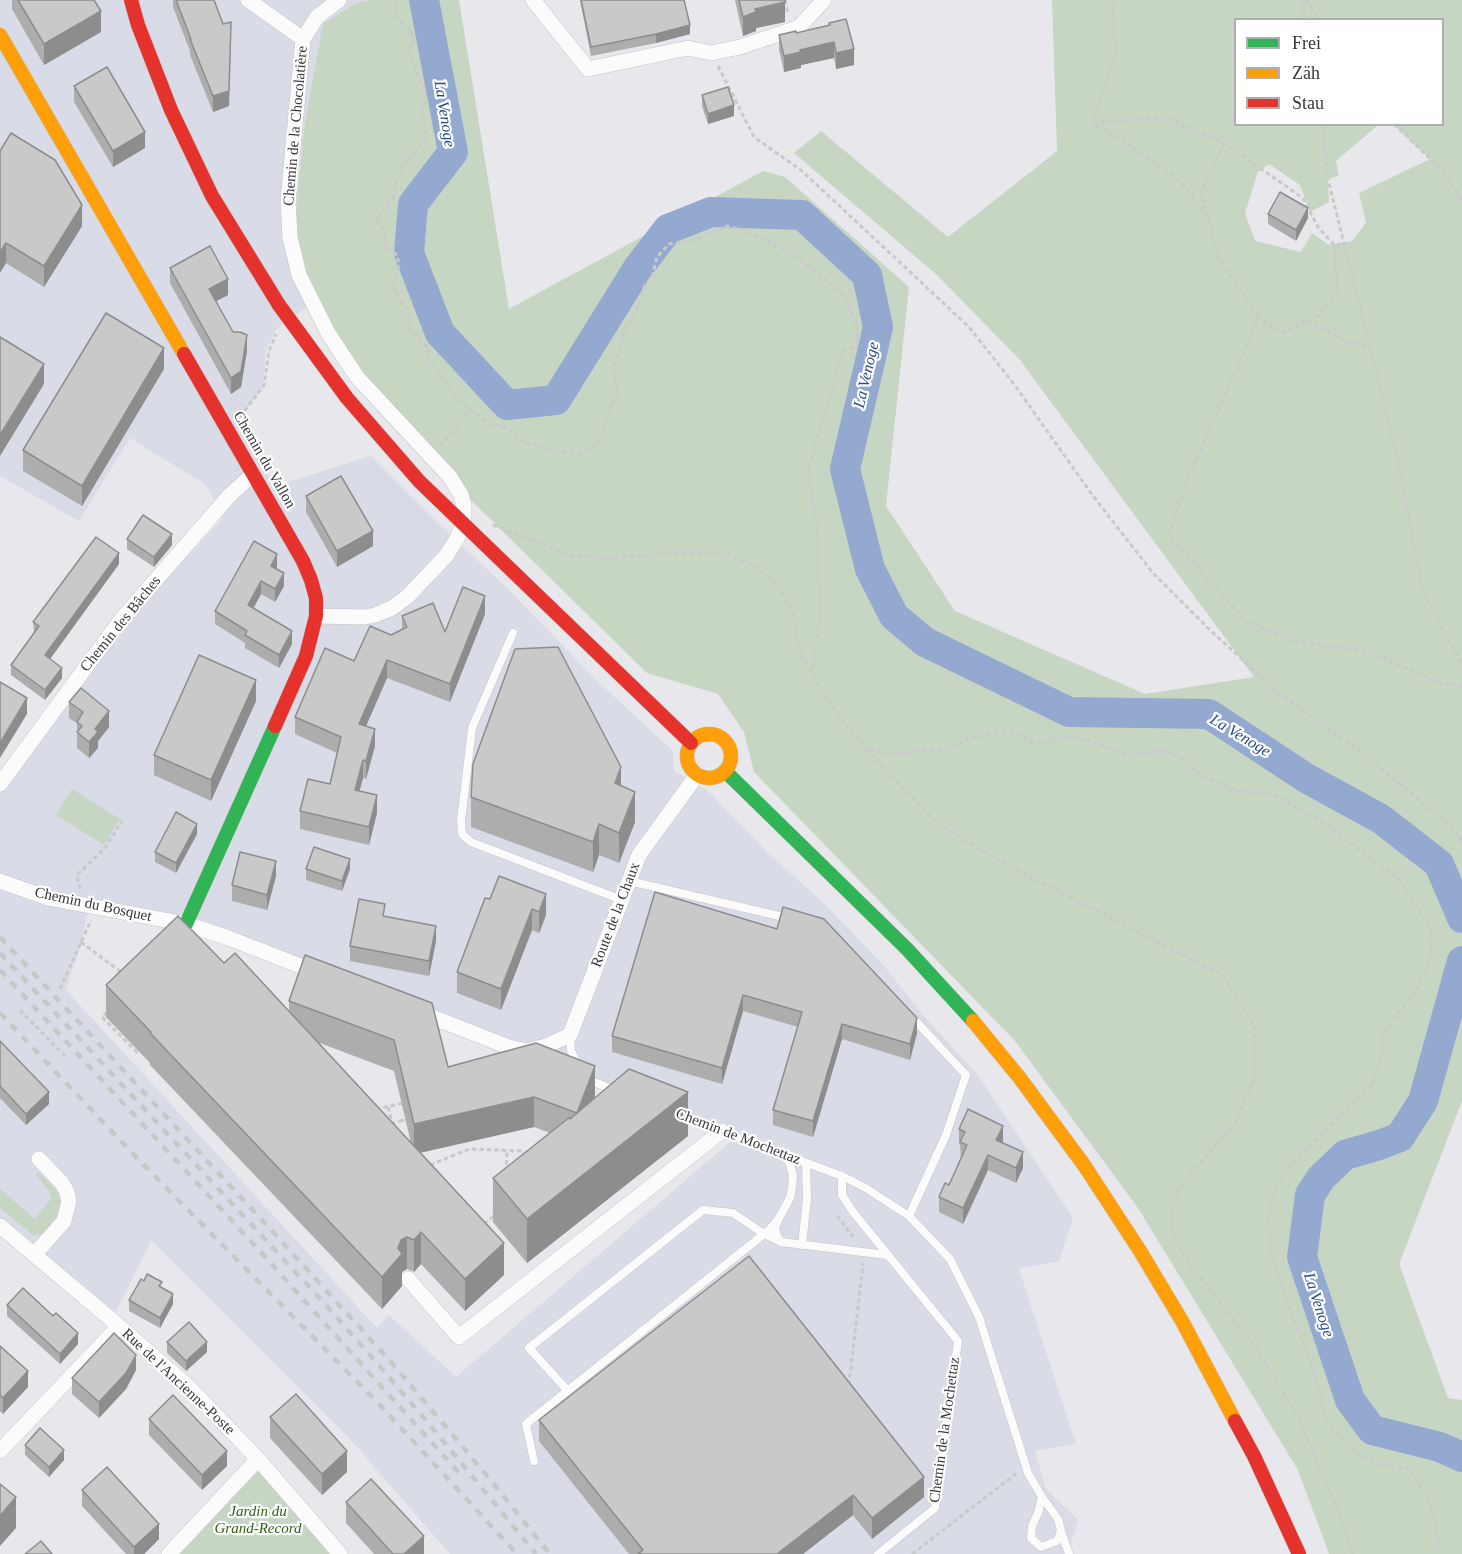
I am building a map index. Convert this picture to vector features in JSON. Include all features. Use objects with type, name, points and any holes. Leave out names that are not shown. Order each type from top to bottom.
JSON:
[{"type":"main road","points":[[131,0],[138,25],[171,110],[212,196],[279,305],[347,398],[418,481],[691,743]]},
{"type":"main road","name":"Chemin du Vallon","points":[[0,35],[303,561],[316,597],[316,616],[306,656],[186,924]]},
{"type":"main road","points":[[710,734],[723,739],[731,751],[730,766],[726,772],[712,779],[697,775],[692,770],[687,757],[691,743],[703,735],[710,734]]},
{"type":"main road","points":[[726,772],[907,949],[964,1011],[1019,1077],[1071,1148],[1140,1251],[1182,1320],[1254,1456],[1299,1554]]},
{"type":"street","points":[[248,0],[303,39]]},
{"type":"street","name":"Chemin de la Chocolatière","points":[[316,616],[365,617],[392,608],[407,597],[446,556],[458,537],[464,518],[461,495],[450,477],[357,377],[328,333],[299,275],[290,237],[288,200],[303,39],[318,17],[339,0]]},
{"type":"street","points":[[533,0],[588,69],[688,48],[726,51],[800,26],[824,0]]},
{"type":"street","name":"Chemin des Bâches","points":[[0,784],[120,621],[229,496],[253,474]]},
{"type":"street","name":"Route de la Chaux","points":[[570,1035],[639,855],[697,775]]},
{"type":"street","name":"Chemin du Bosquet","points":[[0,881],[48,898],[186,924]]},
{"type":"street","points":[[186,924],[226,937],[333,979]]},
{"type":"street","points":[[408,1008],[509,1047],[528,1051],[570,1035]]},
{"type":"street","points":[[408,1279],[459,1336],[722,1131]]},
{"type":"street","points":[[34,1255],[64,1221],[69,1201],[62,1183],[39,1159]]},
{"type":"street","name":"Rue de l'Ancienne-Poste","points":[[0,1226],[190,1388],[258,1459],[340,1554]]},
{"type":"street","points":[[0,1451],[119,1326]]},
{"type":"street","points":[[169,1554],[258,1459]]},
{"type":"lane","points":[[513,633],[472,728],[461,821],[462,834],[471,842],[622,900]]},
{"type":"lane","points":[[629,881],[794,920]]},
{"type":"lane","points":[[909,1014],[966,1075],[946,1135],[909,1216]]},
{"type":"lane","points":[[570,1035],[571,1051],[578,1066],[592,1081],[628,1096]]},
{"type":"lane","name":"Chemin de Mochettaz","points":[[670,1112],[842,1176],[864,1187],[909,1216],[950,1259],[979,1317],[1024,1471],[1058,1519],[1069,1554]]},
{"type":"lane","points":[[781,1242],[775,1228],[790,1198],[793,1176],[790,1164],[784,1155]]},
{"type":"lane","points":[[802,1245],[807,1199],[806,1163]]},
{"type":"lane","name":"Chemin de la Mochettaz","points":[[842,1176],[842,1195],[863,1225],[958,1341],[935,1508],[878,1554]]},
{"type":"lane","points":[[568,1391],[529,1348],[703,1210],[733,1213],[764,1234],[781,1242],[887,1255]]},
{"type":"lane","points":[[534,1461],[526,1424],[764,1234],[779,1218]]},
{"type":"lane","points":[[1042,1497],[1032,1526],[1031,1538],[1041,1547],[1057,1541],[1060,1531]]},
{"type":"path","points":[[396,0],[398,4],[396,14],[399,20],[410,29],[414,39],[409,50],[410,58],[425,91],[422,110],[426,137],[402,168],[393,198],[378,218],[378,223],[384,231],[387,248],[397,255],[399,265],[394,284],[395,293],[408,313],[411,333],[427,346],[429,361],[452,392],[469,409],[490,424],[511,431],[517,440],[552,450],[578,454],[595,447],[617,394],[614,366],[627,326],[639,305],[644,287],[652,276],[657,257],[669,244],[694,240],[727,226],[743,230],[780,247],[816,271],[841,292],[855,318],[858,339],[854,347],[843,351],[808,469],[816,518],[820,616],[812,672]]},
{"type":"path","points":[[1094,124],[1101,95],[1116,57],[1114,0]]},
{"type":"path","points":[[1301,0],[1305,18]]},
{"type":"path","points":[[1306,0],[1318,18]]},
{"type":"path","points":[[726,51],[754,137],[802,171],[969,327],[1014,384],[1093,496],[1153,573],[1209,629],[1279,693],[1362,753],[1411,793],[1455,831],[1462,843]]},
{"type":"path","points":[[1094,124],[1164,117],[1224,143],[1303,198],[1318,227],[1335,246],[1336,292],[1318,316],[1281,333],[1259,318],[1219,259],[1201,193],[1224,143]]},
{"type":"path","points":[[1094,124],[1122,140],[1178,179],[1206,214]]},
{"type":"path","points":[[1322,126],[1328,179],[1399,464],[1422,590],[1462,666]]},
{"type":"path","points":[[1396,126],[1445,173],[1462,201]]},
{"type":"path","points":[[1335,246],[1344,243]]},
{"type":"path","points":[[1259,318],[1188,479],[1169,536],[1245,620],[1292,641],[1367,651],[1440,683],[1462,686]]},
{"type":"path","points":[[1307,321],[1347,340],[1370,347]]},
{"type":"path","points":[[245,411],[264,385],[269,351],[280,326]]},
{"type":"path","points":[[429,454],[443,443],[469,409]]},
{"type":"path","points":[[493,525],[570,555],[602,558],[687,553],[730,555],[761,570],[780,589],[794,616],[798,644],[825,697],[859,741],[934,820],[990,856],[1222,975],[1255,1026],[1254,1079],[1236,1122],[1180,1186],[1171,1212],[1174,1239],[1189,1263],[1257,1349],[1298,1415],[1342,1520],[1353,1554]]},
{"type":"path","points":[[868,750],[897,753],[929,751],[994,733],[1013,733],[1031,742],[1050,742],[1056,736],[1093,741],[1119,753],[1168,752],[1181,758],[1206,778],[1238,791],[1264,792],[1318,819],[1399,879],[1431,930],[1432,947],[1426,973],[1413,996],[1398,1013],[1384,1035],[1380,1062],[1370,1088],[1292,1163],[1276,1186],[1269,1216],[1270,1248],[1286,1299],[1317,1378],[1326,1421],[1351,1449],[1377,1464],[1410,1469],[1431,1505],[1441,1554]]},
{"type":"path","points":[[82,897],[77,875],[105,848],[122,821]]},
{"type":"path","points":[[60,989],[98,908]]},
{"type":"path","points":[[81,942],[126,975]]},
{"type":"path","points":[[110,1009],[102,1017],[136,1052],[145,1045]]},
{"type":"path","points":[[20,1010],[65,1056]]},
{"type":"path","points":[[369,1111],[408,1099],[410,1108]]},
{"type":"path","points":[[388,1107],[394,1129]]},
{"type":"path","points":[[384,1126],[412,1117]]},
{"type":"path","points":[[427,1166],[469,1149],[523,1151],[531,1158]]},
{"type":"path","points":[[506,1173],[507,1150]]},
{"type":"path","points":[[481,1227],[497,1214]]},
{"type":"path","points":[[837,1216],[857,1242]]},
{"type":"path","points":[[849,1386],[863,1261]]},
{"type":"path","points":[[912,1554],[1024,1471]]},
{"type":"shaded area","points":[[0,0],[370,0],[358,2],[316,301],[277,328],[266,349],[263,387],[236,424],[275,486],[371,456],[510,591],[595,679],[673,751],[674,771],[708,791],[771,856],[827,906],[884,966],[923,1015],[977,1074],[1073,1218],[1059,1261],[1019,1269],[1076,1444],[1035,1451],[1046,1489],[1078,1520],[1068,1554],[450,1554],[350,1439],[151,1240],[116,1312],[0,1224],[0,791],[121,626],[223,518],[206,485],[130,438],[79,521],[0,476]],"holes":[[[97,908],[186,924],[368,984],[736,1137],[456,1377],[389,1315],[377,1328],[66,990],[87,915]]]},
{"type":"green space","points":[[459,0],[509,309],[763,171],[785,177],[909,287],[886,506],[955,611],[1145,694],[1254,677],[1020,360],[937,275],[794,153],[821,131],[948,237],[1057,151],[1052,0],[1462,0],[1462,1101],[1399,1264],[1448,1398],[1462,1400],[1462,1554],[1329,1554],[1298,1470],[1138,1208],[1015,1041],[754,772],[744,732],[718,694],[647,673],[380,411],[316,301],[294,232],[305,123],[323,24],[358,2]],"holes":[[[1234,18],[1444,18],[1444,126],[1395,126],[1430,159],[1359,193],[1366,223],[1352,241],[1329,245],[1312,233],[1301,252],[1255,241],[1245,213],[1258,172],[1269,164],[1300,185],[1310,212],[1329,202],[1328,179],[1339,176],[1336,161],[1377,126],[1234,126]]]},
{"type":"green space","points":[[72,789],[120,819],[104,845],[56,815]]},
{"type":"green space","points":[[38,1172],[57,1191],[61,1204],[58,1216],[43,1234],[33,1235],[0,1208],[0,1189],[35,1219],[52,1198],[48,1189],[36,1175]]},
{"type":"green space","name":"Jardin du Grand-Record","points":[[259,1470],[333,1554],[180,1554]]},
{"type":"building","points":[[18,0],[94,0],[101,11],[44,44]]},
{"type":"building","points":[[176,0],[214,0],[223,24],[231,22],[229,91],[213,96]]},
{"type":"building","points":[[581,0],[684,0],[690,25],[591,47]]},
{"type":"building","points":[[739,0],[785,0],[785,2],[755,9],[756,12],[743,17]]},
{"type":"building","points":[[846,19],[854,49],[836,53],[834,42],[784,56],[779,35],[830,25],[829,23]]},
{"type":"building","points":[[107,67],[145,132],[113,151],[74,86]]},
{"type":"building","points":[[728,87],[734,105],[708,114],[702,95]]},
{"type":"building","points":[[11,133],[55,160],[82,205],[44,266],[6,243],[0,252],[0,151]]},
{"type":"building","points":[[1280,192],[1308,208],[1296,230],[1268,214]]},
{"type":"building","points":[[210,246],[228,279],[209,289],[233,332],[247,335],[241,371],[231,378],[170,268]]},
{"type":"building","points":[[106,313],[164,348],[82,486],[23,450]]},
{"type":"building","points":[[0,337],[44,364],[0,435]]},
{"type":"building","points":[[341,476],[373,531],[337,551],[306,496]]},
{"type":"building","points":[[143,515],[172,534],[154,557],[127,539]]},
{"type":"building","points":[[96,537],[119,553],[45,655],[62,668],[45,690],[11,665],[39,626],[33,622]]},
{"type":"building","points":[[254,541],[277,554],[271,566],[284,573],[275,589],[261,581],[248,605],[292,631],[279,655],[245,635],[247,631],[215,611]]},
{"type":"building","points":[[463,587],[485,596],[450,684],[387,660],[359,724],[375,729],[355,790],[377,795],[369,827],[300,811],[308,779],[330,784],[341,737],[295,717],[325,648],[354,661],[370,626],[391,635],[407,627],[402,616],[433,603],[445,632]]},
{"type":"building","points":[[558,647],[621,767],[615,783],[635,792],[619,833],[599,824],[593,842],[471,797],[473,764],[515,649]]},
{"type":"building","points":[[199,655],[256,680],[211,780],[154,755]]},
{"type":"building","points":[[0,682],[27,698],[0,743]]},
{"type":"building","points":[[81,688],[109,711],[95,729],[98,732],[89,742],[77,732],[82,726],[77,722],[83,712],[69,702]]},
{"type":"building","points":[[176,812],[197,824],[176,863],[155,852]]},
{"type":"building","points":[[314,847],[350,859],[342,881],[306,869]]},
{"type":"building","points":[[240,852],[276,861],[267,895],[232,885]]},
{"type":"building","points":[[499,876],[546,894],[539,912],[532,909],[501,989],[457,972],[485,898],[490,899]]},
{"type":"building","points":[[655,892],[777,929],[783,907],[824,919],[917,1018],[910,1044],[842,1024],[813,1121],[773,1110],[802,1012],[743,995],[722,1068],[612,1036]]},
{"type":"building","points":[[359,899],[385,904],[383,916],[436,926],[429,961],[350,946]]},
{"type":"building","points":[[178,916],[224,963],[235,953],[504,1243],[465,1279],[421,1232],[414,1240],[407,1237],[401,1240],[398,1248],[402,1254],[382,1277],[106,985]]},
{"type":"building","points":[[305,955],[432,1003],[448,1067],[536,1043],[595,1066],[577,1113],[534,1097],[414,1124],[394,1040],[289,1001]]},
{"type":"building","points":[[0,1041],[49,1092],[26,1114],[0,1086]]},
{"type":"building","points":[[629,1069],[688,1092],[527,1219],[493,1178],[570,1117],[570,1119]]},
{"type":"building","points":[[968,1109],[1003,1126],[996,1140],[1023,1152],[1016,1168],[988,1155],[963,1208],[939,1197],[945,1183],[949,1185],[967,1145],[960,1142],[965,1132],[959,1129]]},
{"type":"building","points":[[749,1256],[924,1477],[872,1518],[853,1495],[777,1554],[638,1554],[643,1550],[539,1420]]},
{"type":"building","points":[[147,1274],[162,1282],[159,1286],[173,1294],[160,1318],[129,1300],[141,1279],[144,1281]]},
{"type":"building","points":[[23,1288],[53,1316],[56,1313],[78,1333],[60,1354],[7,1305]]},
{"type":"building","points":[[189,1322],[207,1342],[186,1361],[167,1342]]},
{"type":"building","points":[[114,1333],[136,1355],[126,1373],[99,1402],[72,1378]]},
{"type":"building","points":[[0,1346],[28,1371],[3,1398],[0,1395]]},
{"type":"building","points":[[296,1394],[347,1451],[322,1474],[270,1417]]},
{"type":"building","points":[[173,1395],[227,1451],[202,1475],[149,1419]]},
{"type":"building","points":[[40,1428],[64,1450],[49,1467],[25,1445]]},
{"type":"building","points":[[107,1467],[159,1524],[134,1547],[82,1490]]},
{"type":"building","points":[[371,1479],[424,1536],[404,1554],[393,1554],[346,1502]]},
{"type":"building","points":[[0,1484],[16,1497],[0,1516]]},
{"type":"building","points":[[41,1541],[52,1554],[25,1554]]},
{"type":"waterway","name":"La Venoge","points":[[424,0],[453,152],[413,204],[409,253],[440,333],[507,405],[556,400],[638,268],[668,229],[711,212],[802,215],[867,275],[878,327],[845,469],[870,569],[894,616],[925,642],[1069,712],[1209,714],[1306,778],[1381,819],[1439,864],[1462,918]]},
{"type":"waterway","name":"La Venoge","points":[[1462,961],[1423,1101],[1400,1137],[1345,1155],[1321,1178],[1310,1195],[1302,1257],[1350,1400],[1372,1430],[1440,1447],[1462,1457]]},
{"type":"railway","points":[[0,937],[391,1362],[550,1554]]},
{"type":"railway","points":[[0,953],[325,1304],[440,1437],[536,1554]]},
{"type":"railway","points":[[0,970],[259,1250],[459,1473]]},
{"type":"railway","points":[[0,1013],[135,1156],[378,1403],[517,1554]]},
{"type":"traffic: fast","points":[[186,924],[275,726]]},
{"type":"traffic: fast","points":[[726,772],[907,949],[973,1021]]},
{"type":"traffic: slow","points":[[0,35],[184,354]]},
{"type":"traffic: slow","points":[[709,734],[725,740],[731,756],[725,772],[709,778],[693,772],[687,756],[693,740],[709,734]]},
{"type":"traffic: slow","points":[[973,1021],[1019,1077],[1084,1165],[1182,1321],[1235,1421]]},
{"type":"traffic: jam","points":[[131,0],[138,25],[171,110],[212,196],[279,305]]},
{"type":"traffic: jam","points":[[279,305],[347,398],[419,481],[532,590]]},
{"type":"traffic: jam","points":[[184,354],[303,561],[316,598],[316,616],[306,656],[275,726]]},
{"type":"traffic: jam","points":[[532,590],[691,743]]},
{"type":"traffic: jam","points":[[1235,1421],[1254,1456],[1299,1554]]}]
